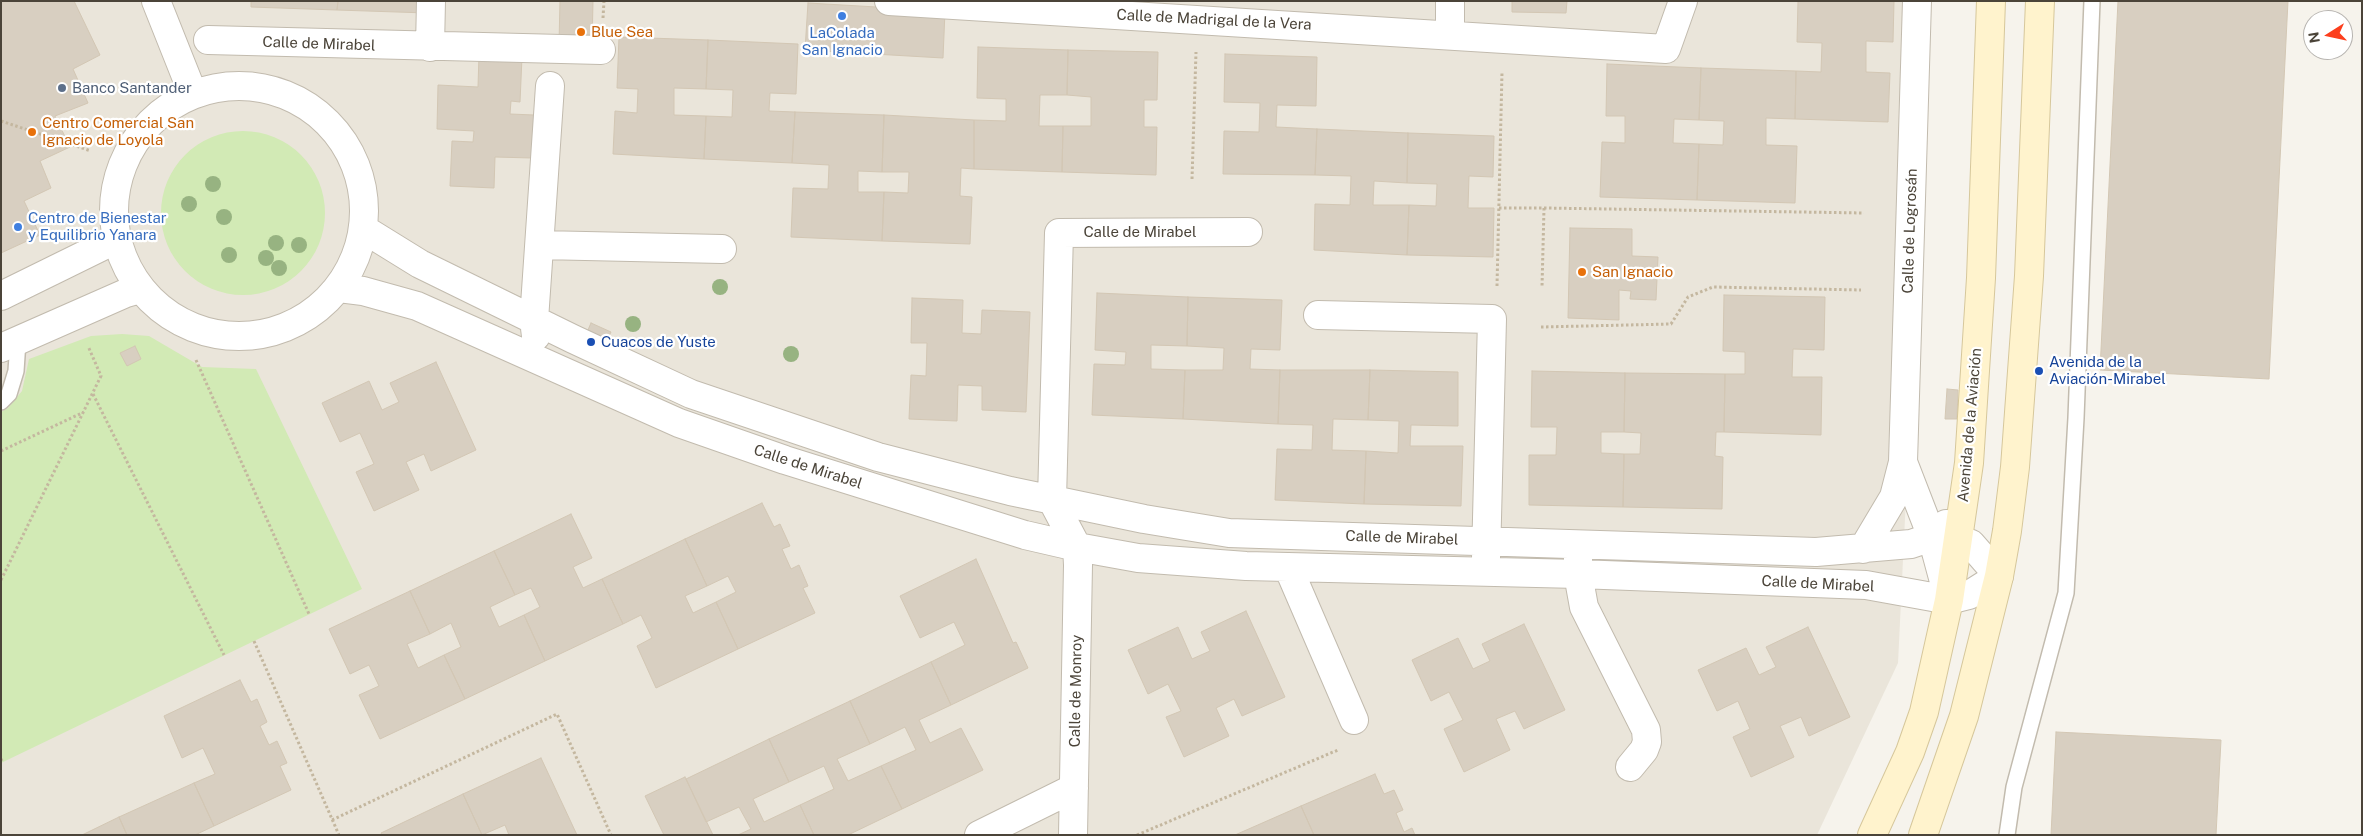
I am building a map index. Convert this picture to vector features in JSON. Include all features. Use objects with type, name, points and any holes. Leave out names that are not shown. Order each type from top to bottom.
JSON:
[{"type":"main road","name":"Avenida de la Aviación","points":[[1872,835],[1910,752],[1924,712],[1948,600],[1945,538],[1964,501],[1970,463],[1975,397],[1991,1]]},
{"type":"main road","points":[[1923,835],[1964,716],[1999,576],[2015,467],[2028,276],[2040,1]]},
{"type":"street","points":[[156,1],[193,94]]},
{"type":"street","points":[[430,47],[431,1]]},
{"type":"street","name":"Calle de Madrigal de la Vera","points":[[889,1],[1450,34],[1666,49],[1683,1]]},
{"type":"street","points":[[1450,1],[1450,34]]},
{"type":"street","name":"Calle de Logrosán","points":[[1863,549],[1894,497],[1903,462],[1917,1]]},
{"type":"street","name":"Calle de Mirabel","points":[[208,40],[601,50]]},
{"type":"street","points":[[228,85],[275,90],[320,114],[353,157],[365,210],[365,230],[354,264],[340,288],[329,299],[297,322],[256,336],[202,331],[169,316],[140,289],[125,265],[118,239],[114,209],[121,169],[144,129],[193,94],[228,85]]},
{"type":"street","points":[[547,364],[536,337],[534,320],[550,86]]},
{"type":"street","name":"Calle de Mirabel","points":[[365,230],[420,264],[691,394],[878,458],[1052,500],[1144,519],[1229,533],[1816,552],[1911,544],[1945,538]]},
{"type":"street","name":"Calle de Mirabel","points":[[1077,547],[1052,500],[1059,233],[1248,232]]},
{"type":"street","points":[[1,296],[118,239]]},
{"type":"street","points":[[540,245],[722,248]]},
{"type":"street","name":"Calle de Mirabel","points":[[340,288],[363,291],[417,306],[686,426],[785,460],[1025,535],[1138,558],[1288,567],[1578,574],[1866,585],[1948,600],[1969,595],[1999,576]]},
{"type":"street","points":[[9,345],[126,293],[140,289]]},
{"type":"street","points":[[1318,315],[1492,319],[1486,572]]},
{"type":"street","name":"Calle de Logrosán","points":[[1903,462],[1945,538]]},
{"type":"street","points":[[1945,538],[1971,544],[1987,560],[1999,576]]},
{"type":"street","points":[[1578,544],[1578,574],[1584,607],[1646,730],[1647,742],[1644,750],[1630,768]]},
{"type":"street","name":"Calle de Monroy","points":[[1073,835],[1078,593],[1077,547]]},
{"type":"street","points":[[1288,567],[1354,720]]},
{"type":"street","points":[[979,835],[1074,788]]},
{"type":"lane","points":[[2006,835],[2014,787],[2066,593],[2076,418],[2092,1]]},
{"type":"lane","points":[[1,402],[9,394],[16,370],[9,345]]},
{"type":"path","points":[[1192,179],[1198,20]]},
{"type":"path","points":[[1497,287],[1502,38]]},
{"type":"path","points":[[1,121],[91,151]]},
{"type":"path","points":[[1499,208],[1864,213]]},
{"type":"path","points":[[1542,287],[1544,208]]},
{"type":"path","points":[[1541,327],[1671,324],[1688,297],[1712,287],[1862,290]]},
{"type":"path","points":[[1,580],[101,376],[84,338]]},
{"type":"path","points":[[196,360],[309,614]]},
{"type":"path","points":[[93,394],[224,655]]},
{"type":"path","points":[[1,452],[84,412]]},
{"type":"path","points":[[254,641],[339,835]]},
{"type":"path","points":[[332,820],[557,714],[611,835]]},
{"type":"path","points":[[1137,835],[1341,749]]},
{"type":"shaded area","points":[[1,1],[1930,1],[1898,663],[1817,835],[1,835]]},
{"type":"green space","points":[[251,131],[267,134],[282,140],[307,161],[316,174],[322,189],[325,213],[324,229],[316,252],[295,277],[282,286],[267,292],[235,295],[219,292],[204,286],[179,265],[170,252],[164,237],[161,205],[164,189],[170,174],[191,149],[204,140],[219,134]]},
{"type":"green space","points":[[122,334],[149,336],[202,367],[256,369],[362,589],[1,763],[1,412],[8,408],[22,391],[29,359],[91,336]]},
{"type":"building","name":"Centro Comercial San Ignacio de Loyola","points":[[1,1],[74,1],[100,55],[73,69],[88,103],[55,116],[70,147],[40,161],[51,188],[24,201],[40,235],[1,253]]},
{"type":"building","points":[[251,1],[338,1],[337,10],[251,7]]},
{"type":"building","points":[[338,1],[427,1],[427,13],[337,10]]},
{"type":"building","points":[[560,1],[593,1],[592,45],[559,44]]},
{"type":"building","points":[[1512,1],[1567,1],[1566,13],[1512,12]]},
{"type":"building","points":[[1798,1],[1894,1],[1893,42],[1866,41],[1866,72],[1890,73],[1888,122],[1795,119],[1796,71],[1821,72],[1822,43],[1797,42]]},
{"type":"building","points":[[2118,1],[2288,1],[2269,379],[2100,370]]},
{"type":"building","points":[[808,3],[945,11],[943,58],[805,50]]},
{"type":"building","points":[[619,37],[708,40],[706,89],[674,88],[674,115],[706,116],[704,159],[613,154],[615,111],[637,113],[638,89],[617,88]]},
{"type":"building","points":[[708,40],[798,44],[796,94],[770,93],[769,111],[795,112],[792,163],[704,159],[706,116],[732,117],[733,90],[706,89]]},
{"type":"building","points":[[978,47],[1068,50],[1067,95],[1040,95],[1039,126],[1063,126],[1062,172],[974,169],[974,120],[1006,121],[1006,99],[977,98]]},
{"type":"building","points":[[1068,50],[1158,52],[1157,100],[1144,100],[1144,127],[1157,127],[1156,175],[1062,172],[1063,126],[1091,126],[1091,97],[1067,95]]},
{"type":"building","points":[[1225,54],[1317,57],[1316,106],[1277,105],[1276,127],[1317,129],[1315,175],[1223,174],[1224,131],[1259,132],[1260,103],[1224,102]]},
{"type":"building","points":[[479,55],[522,57],[520,102],[511,101],[510,114],[534,115],[532,158],[495,157],[494,188],[450,186],[452,141],[473,142],[474,131],[437,129],[438,85],[478,87]]},
{"type":"building","points":[[1607,64],[1701,68],[1699,120],[1674,119],[1673,143],[1699,144],[1697,200],[1600,197],[1602,142],[1625,143],[1625,116],[1606,116]]},
{"type":"building","points":[[1701,68],[1796,71],[1795,119],[1766,118],[1766,145],[1797,146],[1795,203],[1697,200],[1699,144],[1723,145],[1724,121],[1699,120]]},
{"type":"building","points":[[795,112],[884,115],[882,172],[858,171],[858,192],[884,192],[882,241],[791,237],[793,188],[828,189],[829,165],[792,163]]},
{"type":"building","points":[[884,115],[974,120],[974,169],[961,168],[960,196],[972,197],[970,244],[882,241],[884,192],[908,193],[909,172],[882,172]]},
{"type":"building","points":[[1317,129],[1408,133],[1407,183],[1374,181],[1373,205],[1409,205],[1407,255],[1314,250],[1315,204],[1350,205],[1351,176],[1315,175]]},
{"type":"building","points":[[1408,133],[1494,136],[1493,177],[1469,176],[1468,208],[1494,208],[1493,257],[1407,255],[1409,205],[1436,206],[1437,184],[1407,183]]},
{"type":"building","points":[[1570,228],[1632,229],[1632,256],[1658,257],[1656,300],[1630,299],[1631,291],[1619,290],[1619,320],[1568,318]]},
{"type":"building","points":[[1097,293],[1188,297],[1187,346],[1151,345],[1151,369],[1185,370],[1183,419],[1092,415],[1094,364],[1125,365],[1126,352],[1095,350]]},
{"type":"building","points":[[1724,295],[1825,297],[1824,350],[1793,349],[1792,377],[1822,377],[1821,435],[1724,432],[1725,374],[1745,374],[1745,352],[1723,351]]},
{"type":"building","points":[[1188,297],[1282,300],[1280,350],[1251,349],[1250,369],[1280,370],[1278,424],[1183,419],[1185,370],[1223,370],[1224,348],[1187,346]]},
{"type":"building","points":[[912,298],[963,300],[962,333],[981,334],[982,310],[1030,312],[1026,412],[982,410],[982,386],[958,385],[957,421],[909,419],[911,375],[926,376],[927,343],[911,343]]},
{"type":"building","points":[[591,323],[611,332],[607,340],[588,330]]},
{"type":"building","points":[[135,346],[141,359],[127,366],[120,353]]},
{"type":"building","points":[[436,362],[476,450],[431,471],[424,454],[406,462],[419,490],[374,511],[356,472],[374,464],[360,433],[340,442],[322,403],[369,381],[382,410],[399,402],[390,383]]},
{"type":"building","points":[[1280,370],[1370,370],[1368,420],[1333,419],[1332,450],[1366,451],[1364,504],[1275,500],[1277,449],[1312,450],[1313,425],[1278,424]]},
{"type":"building","points":[[1370,370],[1458,372],[1458,426],[1411,425],[1410,446],[1463,446],[1461,506],[1364,504],[1366,451],[1398,453],[1399,421],[1368,420]]},
{"type":"building","points":[[1532,371],[1625,373],[1624,432],[1601,432],[1601,453],[1624,454],[1623,507],[1529,505],[1529,455],[1556,455],[1557,427],[1531,427]]},
{"type":"building","points":[[1625,373],[1725,374],[1724,432],[1716,432],[1715,456],[1723,457],[1722,509],[1623,507],[1624,454],[1640,454],[1641,433],[1624,432]]},
{"type":"building","points":[[1947,389],[1958,390],[1957,419],[1945,419]]},
{"type":"building","points":[[762,503],[774,527],[780,524],[790,546],[782,549],[791,569],[799,565],[808,586],[803,588],[815,613],[738,649],[716,602],[736,592],[728,576],[707,586],[685,539]]},
{"type":"building","points":[[571,514],[592,558],[573,567],[583,588],[602,579],[623,624],[545,661],[524,615],[540,607],[531,588],[515,595],[494,551]]},
{"type":"building","points":[[685,539],[707,586],[685,596],[693,613],[716,602],[738,649],[656,688],[637,646],[652,638],[641,615],[623,624],[602,579]]},
{"type":"building","points":[[494,551],[515,595],[490,607],[499,627],[524,615],[545,661],[465,699],[444,655],[461,647],[451,623],[430,634],[410,591]]},
{"type":"building","points":[[976,559],[1013,643],[1016,642],[1028,668],[951,705],[931,662],[965,645],[954,622],[920,638],[900,596]]},
{"type":"building","points":[[410,591],[430,634],[407,644],[418,668],[444,655],[465,699],[380,739],[359,695],[379,686],[369,665],[350,674],[329,629]]},
{"type":"building","points":[[1246,611],[1285,697],[1242,716],[1234,699],[1216,708],[1229,736],[1184,757],[1166,717],[1181,711],[1168,684],[1148,694],[1128,650],[1178,627],[1192,659],[1210,651],[1201,632]]},
{"type":"building","points":[[1524,624],[1565,710],[1524,729],[1515,711],[1496,719],[1510,750],[1464,772],[1444,729],[1463,720],[1449,692],[1431,701],[1412,660],[1458,638],[1473,669],[1490,661],[1482,644]]},
{"type":"building","points":[[1808,627],[1850,717],[1809,736],[1801,717],[1780,726],[1794,757],[1751,777],[1733,737],[1750,729],[1738,701],[1717,711],[1698,670],[1746,648],[1759,675],[1776,667],[1766,647]]},
{"type":"building","points":[[931,662],[951,705],[919,720],[930,743],[961,728],[983,770],[902,809],[881,766],[916,750],[905,727],[870,744],[850,701]]},
{"type":"building","points":[[240,680],[251,702],[257,699],[267,722],[260,726],[269,745],[277,741],[287,763],[280,766],[291,790],[214,826],[194,783],[215,774],[203,748],[182,758],[164,716]]},
{"type":"building","points":[[850,701],[870,744],[837,759],[848,781],[881,766],[902,809],[848,835],[814,835],[800,805],[834,789],[824,766],[789,782],[769,739]]},
{"type":"building","points":[[2056,732],[2221,740],[2216,835],[2051,835]]},
{"type":"building","points":[[769,739],[789,782],[753,799],[764,822],[800,805],[814,835],[738,835],[751,829],[739,807],[706,822],[686,779]]},
{"type":"building","points":[[541,758],[577,835],[509,835],[505,825],[482,835],[463,794]]},
{"type":"building","points":[[1375,774],[1384,794],[1394,790],[1403,810],[1396,813],[1404,832],[1412,828],[1415,835],[1314,835],[1301,806]]},
{"type":"building","points":[[685,777],[713,835],[664,835],[645,796]]},
{"type":"building","points":[[194,783],[214,826],[195,835],[127,835],[119,817]]},
{"type":"building","points":[[463,794],[482,835],[382,835],[381,833]]},
{"type":"building","points":[[1301,806],[1314,835],[1235,835]]},
{"type":"building","points":[[119,817],[127,835],[82,835]]},
{"type":"place","name":"LaColada San Ignacio","points":[[842,16]]},
{"type":"place","name":"Blue Sea","points":[[581,32]]},
{"type":"place","name":"Banco Santander","points":[[62,88]]},
{"type":"place","name":"Centro Comercial San Ignacio de Loyola","points":[[32,132]]},
{"type":"place","name":"Centro de Bienestar y Equilibrio Yanara","points":[[18,227]]},
{"type":"place","name":"San Ignacio","points":[[1582,272]]},
{"type":"place","name":"Cuacos de Yuste","points":[[591,342]]},
{"type":"place","name":"Avenida de la Aviación-Mirabel","points":[[2039,371]]}]
